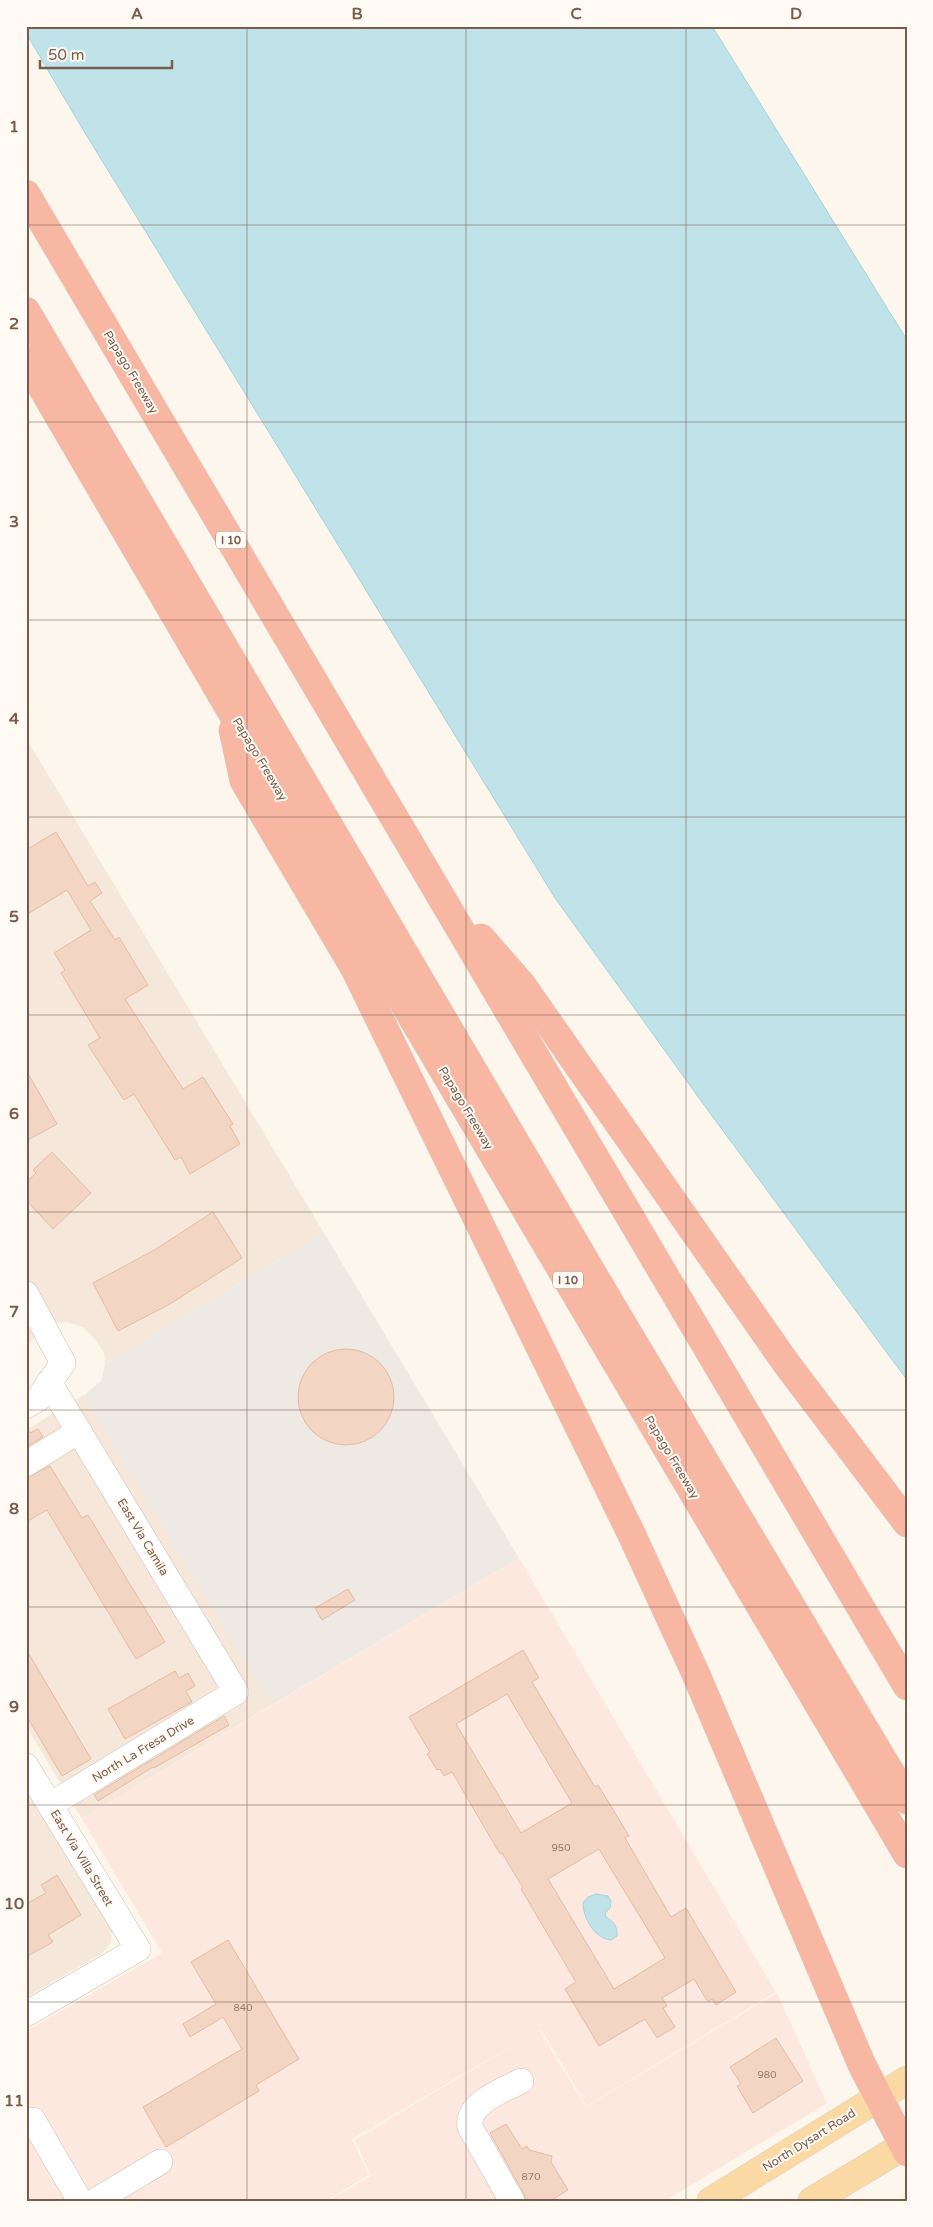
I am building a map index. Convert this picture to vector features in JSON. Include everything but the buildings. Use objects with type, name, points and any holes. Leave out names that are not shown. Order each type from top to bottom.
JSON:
[{"type":"highway","name":"Papago Freeway","points":[[26,194],[907,1686]]},
{"type":"highway","points":[[26,311],[605,1295],[907,1800]]},
{"type":"highway","name":"Papago Freeway","points":[[26,360],[228,706],[907,1854]]},
{"type":"highway","points":[[228,706],[244,781],[355,969],[630,1531],[695,1672],[846,2030],[877,2097],[905,2148]]},
{"type":"highway","points":[[436,886],[522,985],[786,1363],[907,1523]]},
{"type":"main road","name":"North Dysart Road","points":[[711,2201],[907,2080]]},
{"type":"main road","points":[[812,2201],[905,2148]]},
{"type":"street","name":"East Via Camila","points":[[26,1294],[79,1432],[236,1692]]},
{"type":"street","points":[[26,1406],[38,1399],[56,1372]]},
{"type":"street","points":[[26,1464],[79,1432]]},
{"type":"street","name":"North La Fresa Drive","points":[[50,1805],[236,1692]]},
{"type":"street","name":"East Via Villa Street","points":[[26,1766],[138,1949],[26,2014]]},
{"type":"street","points":[[512,2201],[470,2127],[468,2120],[478,2105],[526,2087]]},
{"type":"street","points":[[33,2120],[80,2201]]},
{"type":"street","points":[[95,2201],[160,2162]]},
{"type":"shaded area","points":[[26,738],[324,1233],[105,1364],[104,1353],[95,1339],[84,1328],[68,1322],[54,1323],[39,1331],[26,1348]]},
{"type":"shaded area","points":[[324,1233],[519,1558],[272,1705],[84,1395],[101,1381],[105,1364]]},
{"type":"shaded area","points":[[84,1395],[272,1705],[82,1819],[26,1726],[26,1430]]},
{"type":"shaded area","points":[[519,1558],[776,1992],[587,2106],[541,2029],[352,2139],[369,2175],[325,2201],[26,2201],[26,2031],[162,1953],[82,1819]]},
{"type":"shaded area","points":[[26,1789],[112,1931],[111,1944],[101,1954],[26,1998]]},
{"type":"shaded area","points":[[777,1993],[827,2103],[665,2201],[328,2201],[371,2176],[355,2140],[539,2030],[586,2107]]},
{"type":"water","points":[[26,26],[712,26],[907,340],[907,1380],[704,1105],[555,898],[82,128],[26,33]]},
{"type":"water","points":[[596,1894],[608,1896],[611,1901],[610,1908],[605,1913],[617,1930],[617,1936],[611,1940],[605,1939],[595,1932],[585,1915],[583,1903],[588,1897]]}]
